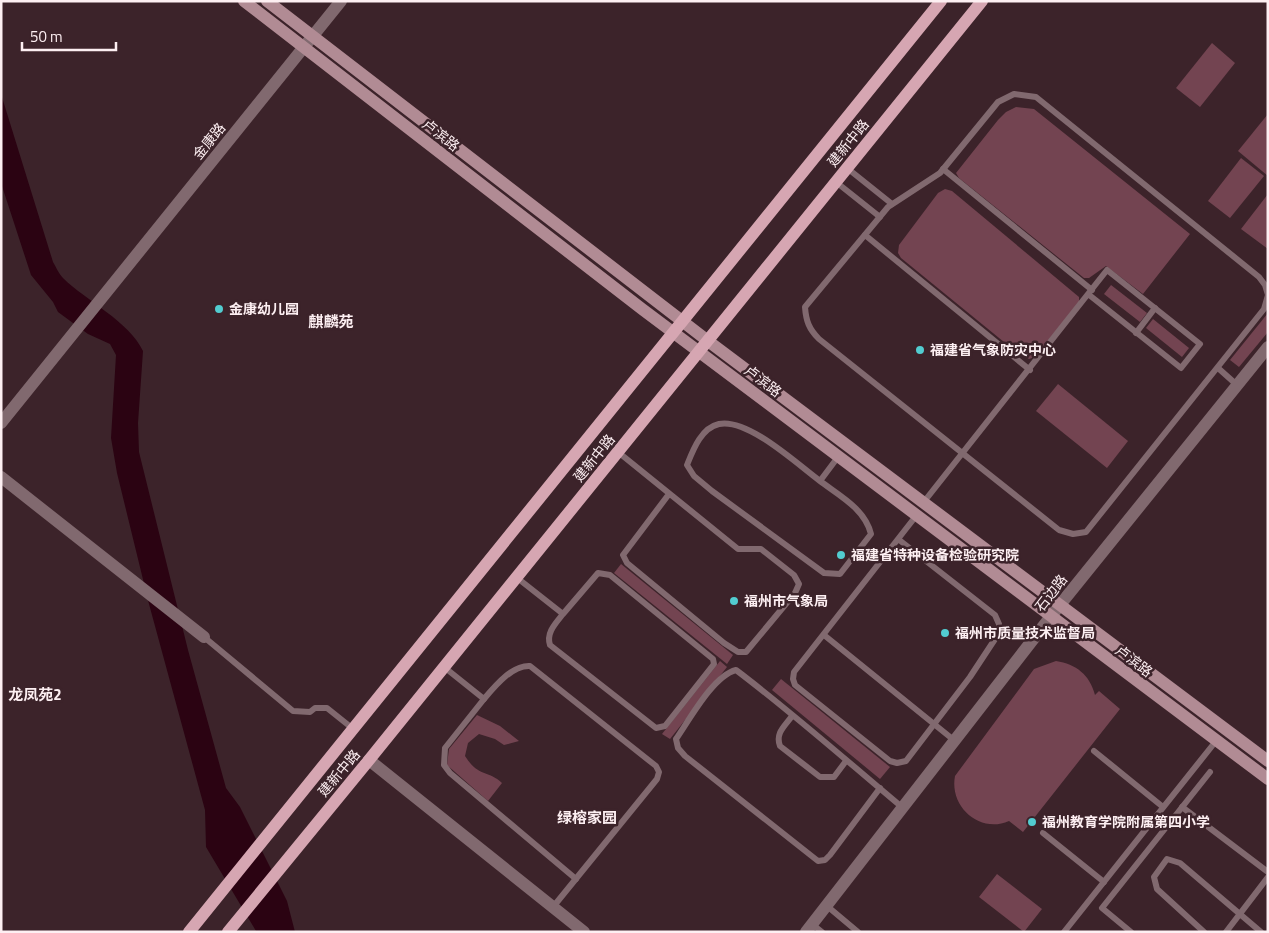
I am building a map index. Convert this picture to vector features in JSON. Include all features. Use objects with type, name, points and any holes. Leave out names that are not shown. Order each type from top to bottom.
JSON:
[{"type":"main road","name":"卢滨路","points":[[244,1],[699,352],[1268,779]]},
{"type":"main road","points":[[267,1],[708,341],[1268,761]]},
{"type":"main road","name":"建新中路","points":[[189,932],[941,1]]},
{"type":"main road","name":"建新中路","points":[[228,932],[982,1]]},
{"type":"street","name":"金康路","points":[[1,423],[341,1]]},
{"type":"street","name":"石边路","points":[[813,929],[827,906],[954,741],[1268,346]]},
{"type":"street","points":[[1,476],[204,637]]},
{"type":"street","points":[[369,760],[584,932]]},
{"type":"lane","points":[[1014,94],[1036,98],[1259,277],[1265,285],[1268,295],[1264,309],[1086,532],[1073,534],[1059,530],[963,456],[810,330],[806,319],[805,307],[892,204],[943,169],[998,102],[1014,94]]},
{"type":"lane","points":[[847,168],[892,204]]},
{"type":"lane","points":[[923,503],[963,456],[1090,292],[1108,270],[1200,344],[1181,368],[1136,333],[1090,292],[943,169]]},
{"type":"lane","points":[[836,182],[880,217]]},
{"type":"lane","points":[[865,235],[1030,370]]},
{"type":"lane","points":[[1136,333],[1155,308]]},
{"type":"lane","points":[[1218,368],[1237,384]]},
{"type":"lane","points":[[717,424],[730,424],[762,438],[820,481],[863,514],[869,522],[872,534],[840,574],[824,574],[712,491],[694,476],[687,465],[692,450],[707,430],[717,424]]},
{"type":"lane","points":[[618,452],[738,549],[761,548],[794,575],[799,584],[795,593],[746,652],[738,652],[724,643],[627,563],[623,555],[669,494]]},
{"type":"lane","points":[[820,481],[838,457]]},
{"type":"lane","points":[[898,539],[995,615],[999,624],[999,633],[906,761],[896,763],[890,761],[795,685],[792,679],[794,672],[824,635],[898,539],[916,516]]},
{"type":"lane","points":[[598,572],[610,575],[713,659],[714,664],[665,726],[656,728],[550,645],[549,634],[563,614],[598,572]]},
{"type":"lane","points":[[516,577],[563,614]]},
{"type":"lane","points":[[824,635],[954,741]]},
{"type":"lane","points":[[204,637],[293,711],[310,712],[315,708],[327,708],[352,728]]},
{"type":"lane","points":[[553,907],[576,879],[657,779],[659,772],[656,766],[530,666],[523,665],[516,668],[493,688],[445,748],[444,765],[450,774],[576,879]]},
{"type":"lane","points":[[443,667],[484,699]]},
{"type":"lane","points":[[880,788],[825,860],[818,861],[685,756],[678,748],[676,739],[715,684],[726,672],[736,670],[880,788],[903,808]]},
{"type":"lane","points":[[792,716],[779,733],[777,739],[780,746],[820,777],[834,777],[846,760]]},
{"type":"lane","points":[[1064,932],[1216,741]]},
{"type":"lane","points":[[1094,751],[1163,807]]},
{"type":"lane","points":[[1131,932],[1102,908],[1210,772]]},
{"type":"lane","points":[[1182,807],[1268,872]]},
{"type":"lane","points":[[1044,833],[1104,882]]},
{"type":"lane","points":[[1204,932],[1157,889],[1154,877],[1167,859],[1180,863],[1261,932]]},
{"type":"lane","points":[[1226,932],[1268,877]]},
{"type":"lane","points":[[827,906],[858,932]]},
{"type":"shaded area","points":[[1212,43],[1235,63],[1200,107],[1176,88]]},
{"type":"shaded area","points":[[1,94],[53,262],[63,278],[128,330],[137,340],[143,351],[138,423],[139,452],[188,650],[226,788],[240,807],[287,901],[295,932],[256,931],[206,847],[205,810],[149,604],[117,473],[111,438],[116,355],[110,344],[88,334],[58,312],[53,302],[31,275],[1,183]]},
{"type":"shaded area","points":[[1016,107],[1034,109],[1190,234],[1143,294],[1106,266],[1089,278],[1084,278],[959,178],[956,173],[998,120],[1006,112]]},
{"type":"shaded area","points":[[1268,114],[1268,176],[1238,151]]},
{"type":"shaded area","points":[[1241,158],[1264,176],[1230,218],[1208,201]]},
{"type":"shaded area","points":[[945,189],[952,191],[1079,297],[1079,302],[1035,357],[1029,359],[1015,351],[901,258],[898,253],[899,245],[938,193]]},
{"type":"shaded area","points":[[1268,194],[1268,249],[1241,229]]},
{"type":"shaded area","points":[[1111,285],[1147,313],[1140,322],[1104,294]]},
{"type":"shaded area","points":[[1268,313],[1268,332],[1239,367],[1230,360]]},
{"type":"shaded area","points":[[1153,319],[1189,348],[1182,357],[1146,328]]},
{"type":"shaded area","points":[[1058,384],[1128,441],[1107,468],[1036,411]]},
{"type":"shaded area","points":[[621,564],[733,655],[727,664],[614,573]]},
{"type":"shaded area","points":[[720,661],[727,667],[670,739],[662,734]]},
{"type":"shaded area","points":[[1056,661],[1076,668],[1086,676],[1095,695],[1099,691],[1120,709],[1023,832],[1009,821],[987,824],[978,821],[969,815],[957,798],[954,787],[955,776],[1034,669]]},
{"type":"shaded area","points":[[781,679],[890,767],[880,779],[772,690]]},
{"type":"shaded area","points":[[477,715],[500,726],[519,741],[504,745],[495,739],[479,734],[468,743],[465,756],[470,763],[479,771],[492,776],[502,783],[488,801],[447,765],[449,749]]},
{"type":"shaded area","points":[[997,874],[1042,909],[1024,932],[979,897]]},
{"type":"place","name":"金康幼儿园","points":[[219,309]]},
{"type":"place","name":"福建省气象防灾中心","points":[[920,350]]},
{"type":"place","name":"福建省特种设备检验研究院","points":[[841,555]]},
{"type":"place","name":"福州市气象局","points":[[734,601]]},
{"type":"place","name":"福州市质量技术监督局","points":[[945,633]]},
{"type":"place","name":"福州教育学院附属第四小学","points":[[1032,822]]},
{"type":"district","name":"麒麟苑","points":[[331,322]]},
{"type":"district","name":"龙凤苑2","points":[[35,695]]},
{"type":"district","name":"绿榕家园","points":[[587,818]]}]
